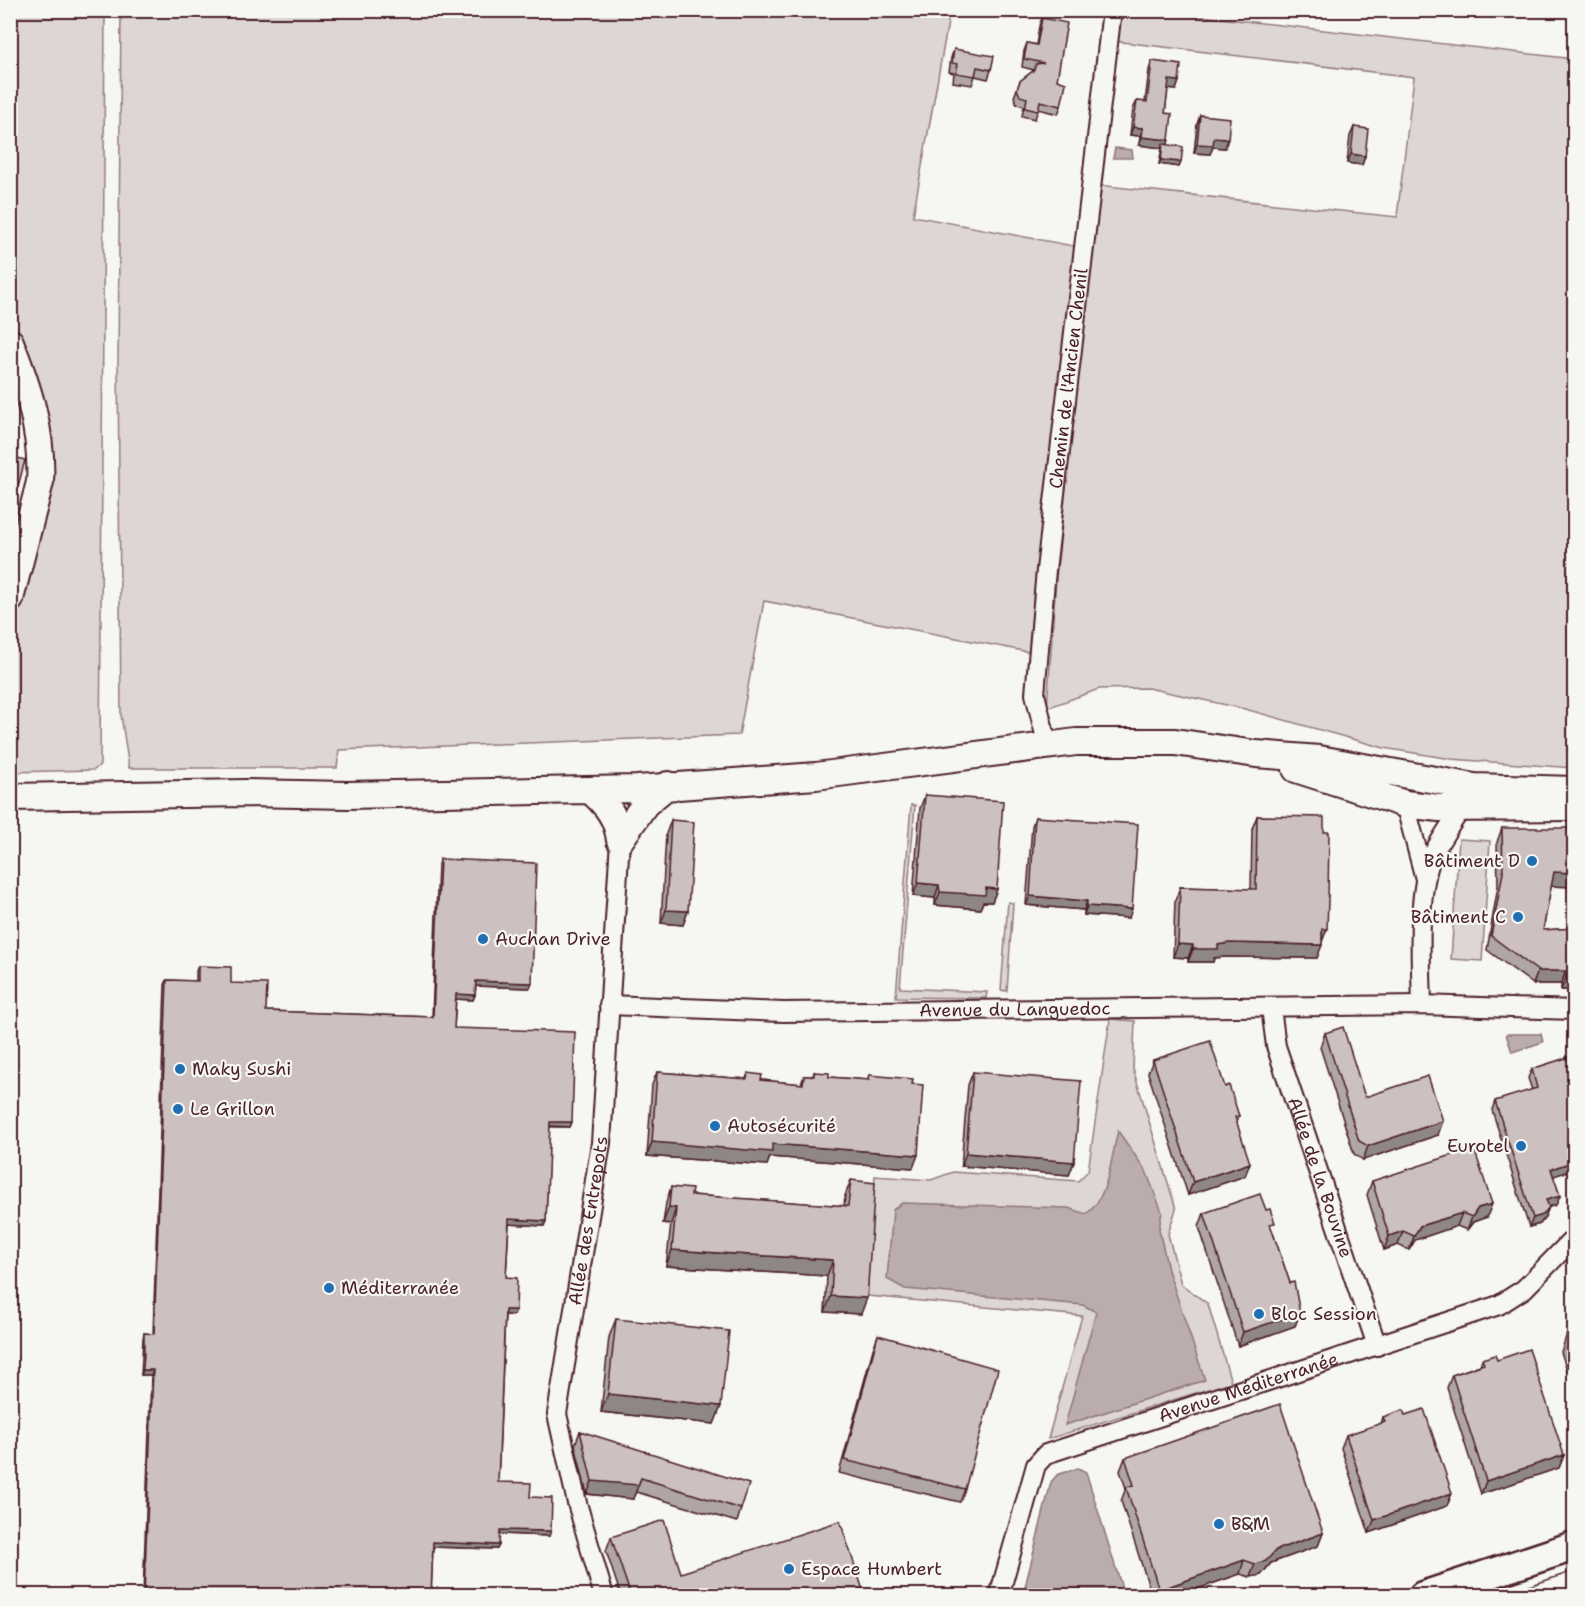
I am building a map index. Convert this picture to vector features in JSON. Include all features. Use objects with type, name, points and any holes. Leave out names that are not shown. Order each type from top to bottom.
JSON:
[{"type":"main road","points":[[1423,1596],[1575,1546]]},
{"type":"street","name":"Chemin de l'Ancien Chenil","points":[[1048,747],[1035,694],[1112,10]]},
{"type":"street","points":[[10,342],[30,393],[41,469],[40,482],[10,599]]},
{"type":"street","points":[[10,797],[245,792],[347,795],[652,787],[816,776],[1048,747],[1119,741],[1175,742],[1256,754],[1319,759],[1474,787],[1565,790]]},
{"type":"street","points":[[1256,754],[1405,804],[1439,808],[1575,807]]},
{"type":"street","points":[[245,792],[264,781],[606,774],[645,775],[652,787]]},
{"type":"street","points":[[1409,776],[1438,798],[1462,807]]},
{"type":"street","points":[[619,832],[621,811],[652,787]]},
{"type":"street","points":[[590,790],[606,804],[619,832]]},
{"type":"street","points":[[1405,804],[1461,793],[1527,798],[1565,790]]},
{"type":"street","points":[[1405,804],[1426,884]]},
{"type":"street","points":[[1422,1005],[1421,936],[1426,884],[1432,855],[1462,807]]},
{"type":"street","name":"Allée des Entrepots","points":[[604,1596],[577,1503],[558,1414],[601,1143],[619,832]]},
{"type":"street","name":"Avenue du Languedoc","points":[[609,1005],[783,1012],[1422,1005],[1575,1010]]},
{"type":"street","name":"Allée de la Bouvine","points":[[1271,1008],[1276,1046],[1377,1346]]},
{"type":"street","name":"Avenue Méditerranée","points":[[999,1596],[1036,1465],[1046,1454],[1499,1305],[1524,1289],[1575,1238]]},
{"type":"shaded area","points":[[11,11],[105,11],[100,765],[94,770],[11,772],[11,632],[25,586],[49,485],[20,337],[11,313]]},
{"type":"shaded area","points":[[121,11],[950,11],[913,216],[1079,247],[1034,653],[764,601],[739,735],[339,750],[337,768],[129,768],[121,715],[118,362]]},
{"type":"shaded area","points":[[1117,11],[1158,11],[1574,59],[1574,768],[1451,759],[1384,748],[1245,709],[1148,688],[1099,689],[1047,708],[1056,579],[1098,185],[1397,217],[1414,77],[1114,41]]},
{"type":"shaded area","points":[[1115,148],[1132,150],[1133,158],[1113,158]]},
{"type":"shaded area","points":[[911,805],[915,805],[900,988],[987,992],[986,998],[896,997]]},
{"type":"shaded area","points":[[1459,839],[1490,841],[1482,961],[1451,959]]},
{"type":"shaded area","points":[[1008,902],[1013,903],[1007,991],[1001,990]]},
{"type":"shaded area","points":[[1110,1019],[1135,1021],[1133,1069],[1176,1209],[1168,1234],[1181,1284],[1208,1304],[1231,1382],[1048,1439],[1082,1316],[868,1296],[868,1255],[875,1176],[931,1180],[953,1172],[1078,1181],[1088,1171]]},
{"type":"shaded area","points":[[1506,1034],[1541,1034],[1543,1042],[1512,1052]]},
{"type":"shaded area","points":[[1118,1131],[1146,1171],[1162,1212],[1159,1229],[1168,1270],[1205,1380],[1065,1425],[1096,1312],[1083,1305],[905,1289],[887,1279],[893,1210],[902,1203],[1068,1208],[1086,1214],[1094,1207],[1104,1188]]},
{"type":"shaded area","points":[[1078,1468],[1086,1472],[1122,1588],[1118,1595],[1023,1595],[1051,1482],[1057,1475]]},
{"type":"building","points":[[1042,18],[1067,23],[1057,80],[1066,83],[1061,106],[1040,101],[1038,111],[1025,108],[1027,98],[1020,96],[1017,89],[1020,81],[1034,70],[1036,64],[1044,63],[1024,59],[1027,43],[1037,45]]},
{"type":"building","points":[[954,49],[994,56],[991,70],[977,67],[975,76],[956,73],[958,64],[952,63]]},
{"type":"building","points":[[1152,61],[1181,65],[1179,81],[1169,80],[1165,113],[1172,114],[1169,140],[1142,137],[1143,128],[1133,127],[1137,101],[1147,102]]},
{"type":"building","points":[[1200,115],[1230,118],[1228,139],[1214,138],[1213,145],[1197,144]]},
{"type":"building","points":[[1354,127],[1368,129],[1365,156],[1351,154]]},
{"type":"building","points":[[1163,144],[1183,147],[1181,162],[1161,160]]},
{"type":"building","points":[[10,456],[25,460],[10,517]]},
{"type":"building","points":[[925,795],[1003,801],[997,889],[986,888],[985,895],[940,892],[939,885],[918,883]]},
{"type":"building","points":[[1257,816],[1324,817],[1324,832],[1329,832],[1328,901],[1327,929],[1322,929],[1322,945],[1229,943],[1218,945],[1218,949],[1193,949],[1193,945],[1178,944],[1180,887],[1256,889]]},
{"type":"building","points":[[1035,817],[1138,824],[1132,909],[1087,906],[1087,901],[1030,896]]},
{"type":"building","points":[[671,820],[694,822],[688,911],[666,910]]},
{"type":"building","points":[[1502,828],[1575,828],[1575,873],[1554,872],[1543,930],[1575,928],[1575,976],[1566,977],[1566,971],[1538,971],[1491,936],[1503,873]]},
{"type":"building","name":"Méditerranée","points":[[440,859],[536,863],[532,983],[476,981],[475,995],[456,994],[454,1028],[575,1032],[572,1122],[550,1122],[546,1221],[509,1219],[506,1277],[517,1278],[516,1310],[505,1310],[498,1482],[531,1483],[530,1497],[552,1498],[551,1531],[500,1530],[499,1545],[433,1542],[431,1596],[144,1596],[153,1370],[143,1370],[144,1333],[154,1334],[167,980],[198,981],[198,966],[231,967],[231,983],[267,984],[266,1011],[433,1017]]},
{"type":"building","points":[[1343,1027],[1365,1097],[1428,1076],[1443,1121],[1368,1146],[1359,1141],[1325,1033]]},
{"type":"building","points":[[1210,1041],[1225,1087],[1229,1085],[1239,1116],[1235,1117],[1250,1163],[1193,1182],[1153,1060]]},
{"type":"building","name":"Eurotel","points":[[1569,1057],[1575,1074],[1575,1161],[1551,1169],[1560,1196],[1546,1200],[1549,1207],[1543,1215],[1533,1218],[1495,1101],[1537,1088],[1532,1069]]},
{"type":"building","points":[[657,1072],[747,1079],[748,1073],[762,1075],[761,1080],[803,1084],[804,1076],[814,1076],[814,1072],[829,1073],[829,1077],[869,1080],[869,1075],[913,1079],[912,1084],[923,1085],[918,1155],[772,1144],[772,1152],[652,1142]]},
{"type":"building","points":[[973,1072],[1081,1081],[1074,1162],[966,1153]]},
{"type":"building","points":[[1474,1148],[1492,1204],[1478,1208],[1472,1217],[1462,1213],[1420,1226],[1414,1236],[1403,1231],[1389,1236],[1372,1181]]},
{"type":"building","points":[[851,1180],[875,1183],[867,1298],[831,1296],[833,1260],[672,1250],[676,1208],[669,1207],[671,1187],[692,1189],[691,1195],[848,1206]]},
{"type":"building","points":[[1260,1194],[1266,1210],[1270,1209],[1275,1223],[1270,1224],[1290,1283],[1294,1282],[1300,1313],[1243,1332],[1204,1213]]},
{"type":"building","points":[[616,1319],[729,1331],[721,1406],[608,1394]]},
{"type":"building","points":[[1575,1332],[1575,1356],[1567,1334]]},
{"type":"building","points":[[878,1335],[998,1369],[965,1489],[844,1460]]},
{"type":"building","points":[[1529,1349],[1564,1455],[1486,1481],[1452,1375],[1484,1364],[1482,1359],[1495,1355],[1497,1360]]},
{"type":"building","name":"B&M","points":[[1280,1404],[1323,1533],[1276,1550],[1266,1561],[1255,1564],[1244,1560],[1159,1590],[1126,1487],[1134,1485],[1125,1458]]},
{"type":"building","points":[[1424,1409],[1452,1493],[1374,1520],[1346,1435],[1385,1422],[1383,1417],[1403,1410],[1405,1415]]},
{"type":"building","points":[[580,1431],[749,1484],[741,1509],[641,1478],[638,1485],[592,1481]]},
{"type":"building","name":"Espace Humbert","points":[[664,1520],[681,1573],[840,1521],[863,1590],[847,1596],[631,1596],[611,1537]]},
{"type":"tram line","points":[[1499,1596],[1574,1571]]},
{"type":"place","name":"Bâtiment D","points":[[1532,861]]},
{"type":"place","name":"Bâtiment C","points":[[1518,917]]},
{"type":"place","name":"Auchan Drive","points":[[483,939]]},
{"type":"place","name":"Maky Sushi","points":[[180,1069]]},
{"type":"place","name":"Le Grillon","points":[[178,1109]]},
{"type":"place","name":"Autosécurité","points":[[715,1126]]},
{"type":"place","name":"Eurotel","points":[[1521,1146]]},
{"type":"place","name":"Méditerranée","points":[[329,1288]]},
{"type":"place","name":"Bloc Session","points":[[1259,1314]]},
{"type":"place","name":"B&M","points":[[1219,1524]]},
{"type":"place","name":"Espace Humbert","points":[[789,1569]]}]
